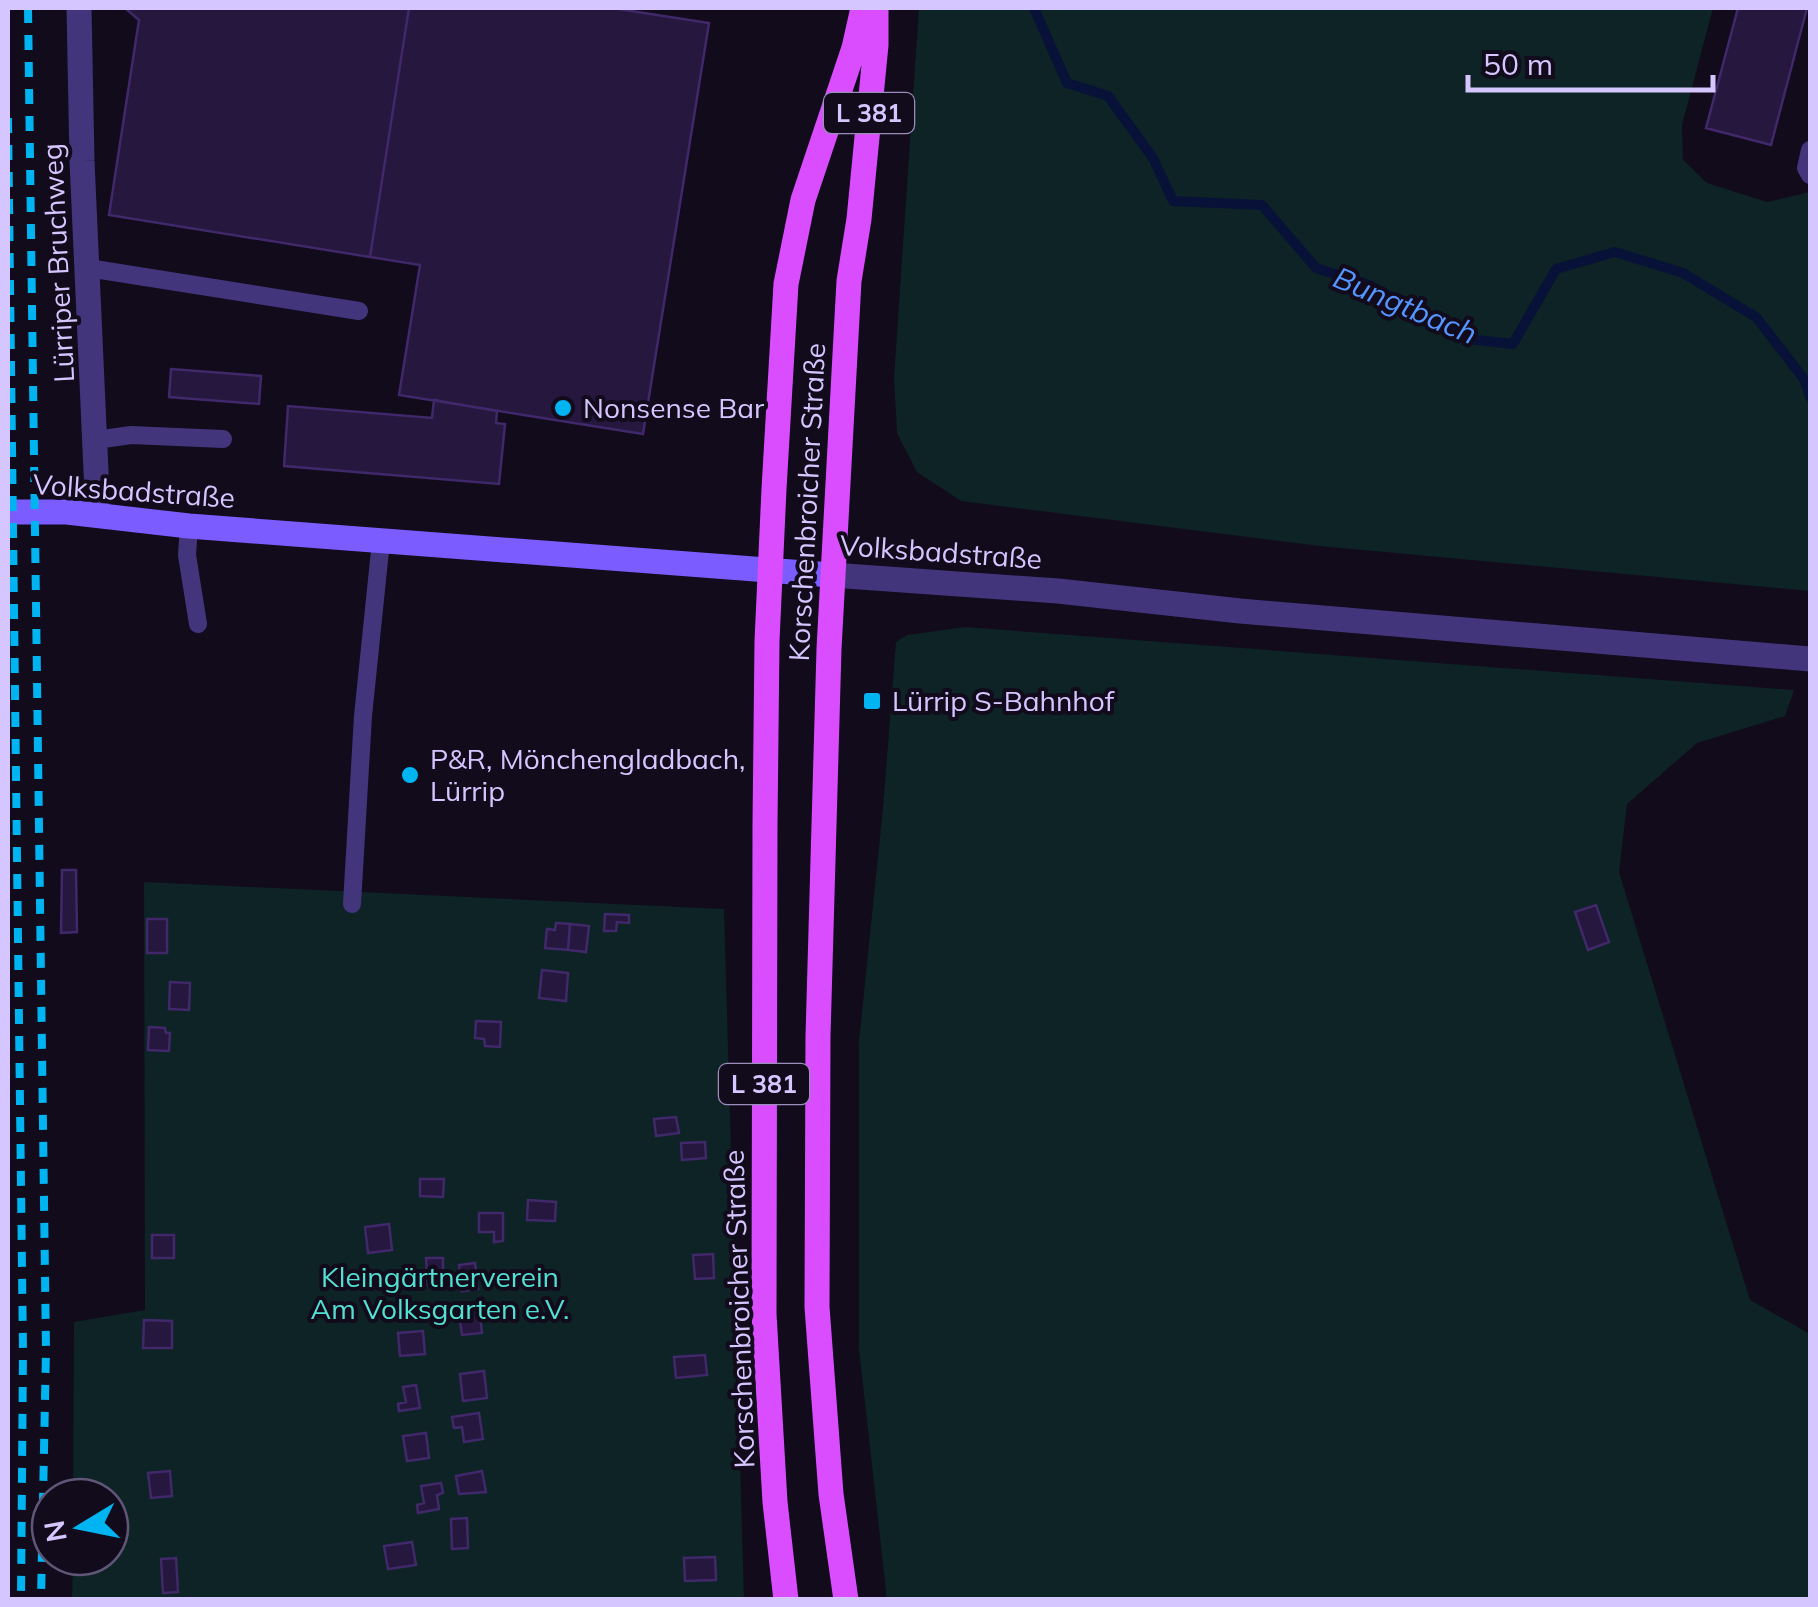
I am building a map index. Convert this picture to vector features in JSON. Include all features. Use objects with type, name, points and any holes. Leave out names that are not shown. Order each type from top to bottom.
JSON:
[{"type":"main road","name":"Korschenbroicher Straße","points":[[786,1600],[775,1502],[764,1314],[767,641],[786,284],[803,200],[854,48],[863,8]]},
{"type":"main road","name":"Korschenbroicher Straße","points":[[846,1600],[831,1494],[817,1307],[818,1036],[832,575],[848,281],[872,84],[876,8]]},
{"type":"main road","name":"Volksbadstraße","points":[[8,512],[98,514],[189,526],[832,575]]},
{"type":"street","name":"Lürriper Bruchweg","points":[[79,8],[98,514]]},
{"type":"street","name":"Volksbadstraße","points":[[832,575],[1058,591],[1240,611],[1810,659]]},
{"type":"lane","points":[[1810,150],[1806,168],[1810,175]]},
{"type":"lane","points":[[88,268],[359,310]]},
{"type":"lane","points":[[96,440],[132,435],[222,439]]},
{"type":"lane","points":[[189,526],[187,555],[198,624]]},
{"type":"lane","points":[[352,904],[370,632],[381,541]]},
{"type":"green space","points":[[919,8],[1713,8],[1682,125],[1683,160],[1707,183],[1767,202],[1810,192],[1810,591],[1320,546],[961,501],[917,472],[897,433],[894,378]]},
{"type":"green space","points":[[965,627],[1794,690],[1785,716],[1697,743],[1627,804],[1619,872],[1750,1300],[1810,1334],[1810,1599],[887,1600],[859,1349],[859,1041],[896,642],[907,635]]},
{"type":"green space","name":"Kleingärtnerverein Am Volksgarten e.V.","points":[[144,882],[724,909],[744,1599],[72,1600],[73,1577],[130,1577],[130,1477],[73,1477],[74,1322],[145,1310]]},
{"type":"building","points":[[125,8],[409,8],[370,257],[109,215],[139,20]]},
{"type":"building","points":[[409,8],[612,8],[709,23],[643,434],[399,395],[420,265],[370,257]]},
{"type":"building","points":[[1738,8],[1807,8],[1771,145],[1706,128]]},
{"type":"building","points":[[171,369],[261,376],[259,404],[169,397]]},
{"type":"building","points":[[434,400],[497,411],[496,423],[505,424],[499,484],[284,466],[288,406],[432,418]]},
{"type":"building","points":[[62,870],[76,870],[77,932],[61,933]]},
{"type":"building","points":[[1596,905],[1609,942],[1588,950],[1575,912]]},
{"type":"building","points":[[605,914],[629,915],[629,923],[617,922],[616,931],[604,931]]},
{"type":"building","points":[[147,919],[167,919],[167,953],[147,953]]},
{"type":"building","points":[[556,923],[570,924],[568,950],[545,948],[547,929],[555,930]]},
{"type":"building","points":[[570,924],[589,926],[586,952],[568,950]]},
{"type":"building","points":[[542,970],[568,973],[566,1001],[539,998]]},
{"type":"building","points":[[170,982],[190,983],[189,1010],[169,1009]]},
{"type":"building","points":[[476,1021],[501,1022],[500,1047],[485,1046],[484,1039],[475,1038]]},
{"type":"building","points":[[149,1027],[165,1028],[170,1033],[169,1051],[148,1050]]},
{"type":"building","points":[[676,1117],[679,1133],[656,1136],[654,1119]]},
{"type":"building","points":[[705,1142],[706,1158],[682,1160],[681,1143]]},
{"type":"building","points":[[420,1179],[444,1179],[443,1197],[420,1196]]},
{"type":"building","points":[[528,1200],[556,1202],[555,1221],[527,1220]]},
{"type":"building","points":[[479,1213],[503,1213],[503,1241],[494,1242],[494,1232],[479,1232]]},
{"type":"building","points":[[389,1224],[392,1250],[368,1253],[365,1227]]},
{"type":"building","points":[[152,1235],[174,1235],[174,1258],[152,1258]]},
{"type":"building","points":[[713,1254],[714,1278],[695,1279],[693,1255]]},
{"type":"building","points":[[426,1258],[443,1258],[443,1284],[428,1285]]},
{"type":"building","points":[[475,1263],[478,1289],[462,1291],[459,1265]]},
{"type":"building","points":[[479,1305],[482,1333],[462,1335],[458,1308]]},
{"type":"building","points":[[144,1320],[172,1321],[172,1348],[143,1348]]},
{"type":"building","points":[[423,1331],[425,1354],[400,1356],[398,1333]]},
{"type":"building","points":[[705,1355],[707,1375],[676,1378],[674,1357]]},
{"type":"building","points":[[484,1371],[487,1398],[463,1401],[460,1374]]},
{"type":"building","points":[[416,1385],[420,1408],[399,1411],[398,1404],[406,1402],[403,1387]]},
{"type":"building","points":[[479,1413],[483,1439],[464,1442],[462,1427],[454,1428],[452,1417]]},
{"type":"building","points":[[426,1433],[429,1458],[407,1461],[403,1436]]},
{"type":"building","points":[[170,1471],[172,1496],[151,1498],[148,1473]]},
{"type":"building","points":[[482,1471],[486,1492],[459,1494],[456,1476]]},
{"type":"building","points":[[441,1483],[443,1493],[437,1495],[439,1509],[418,1513],[417,1505],[424,1503],[421,1486]]},
{"type":"building","points":[[467,1518],[468,1548],[452,1549],[451,1519]]},
{"type":"building","points":[[412,1542],[416,1565],[388,1569],[384,1546]]},
{"type":"building","points":[[715,1557],[716,1580],[685,1581],[684,1558]]},
{"type":"building","points":[[176,1558],[178,1592],[163,1593],[161,1559]]},
{"type":"waterway","name":"Bungtbach","points":[[1034,8],[1067,83],[1108,96],[1153,158],[1173,201],[1262,205],[1316,268],[1369,285],[1467,339],[1513,344],[1556,269],[1615,252],[1683,273],[1756,317],[1804,379],[1810,397]]},
{"type":"railway","points":[[28,8],[46,1350],[41,1600]]},
{"type":"railway","points":[[8,118],[23,1350],[21,1600]]},
{"type":"place","name":"Nonsense Bar","points":[[563,408]]},
{"type":"place","name":"Lürrip S-Bahnhof","points":[[872,701]]},
{"type":"place","name":"P&R, Mönchengladbach, Lürrip","points":[[410,775]]}]
